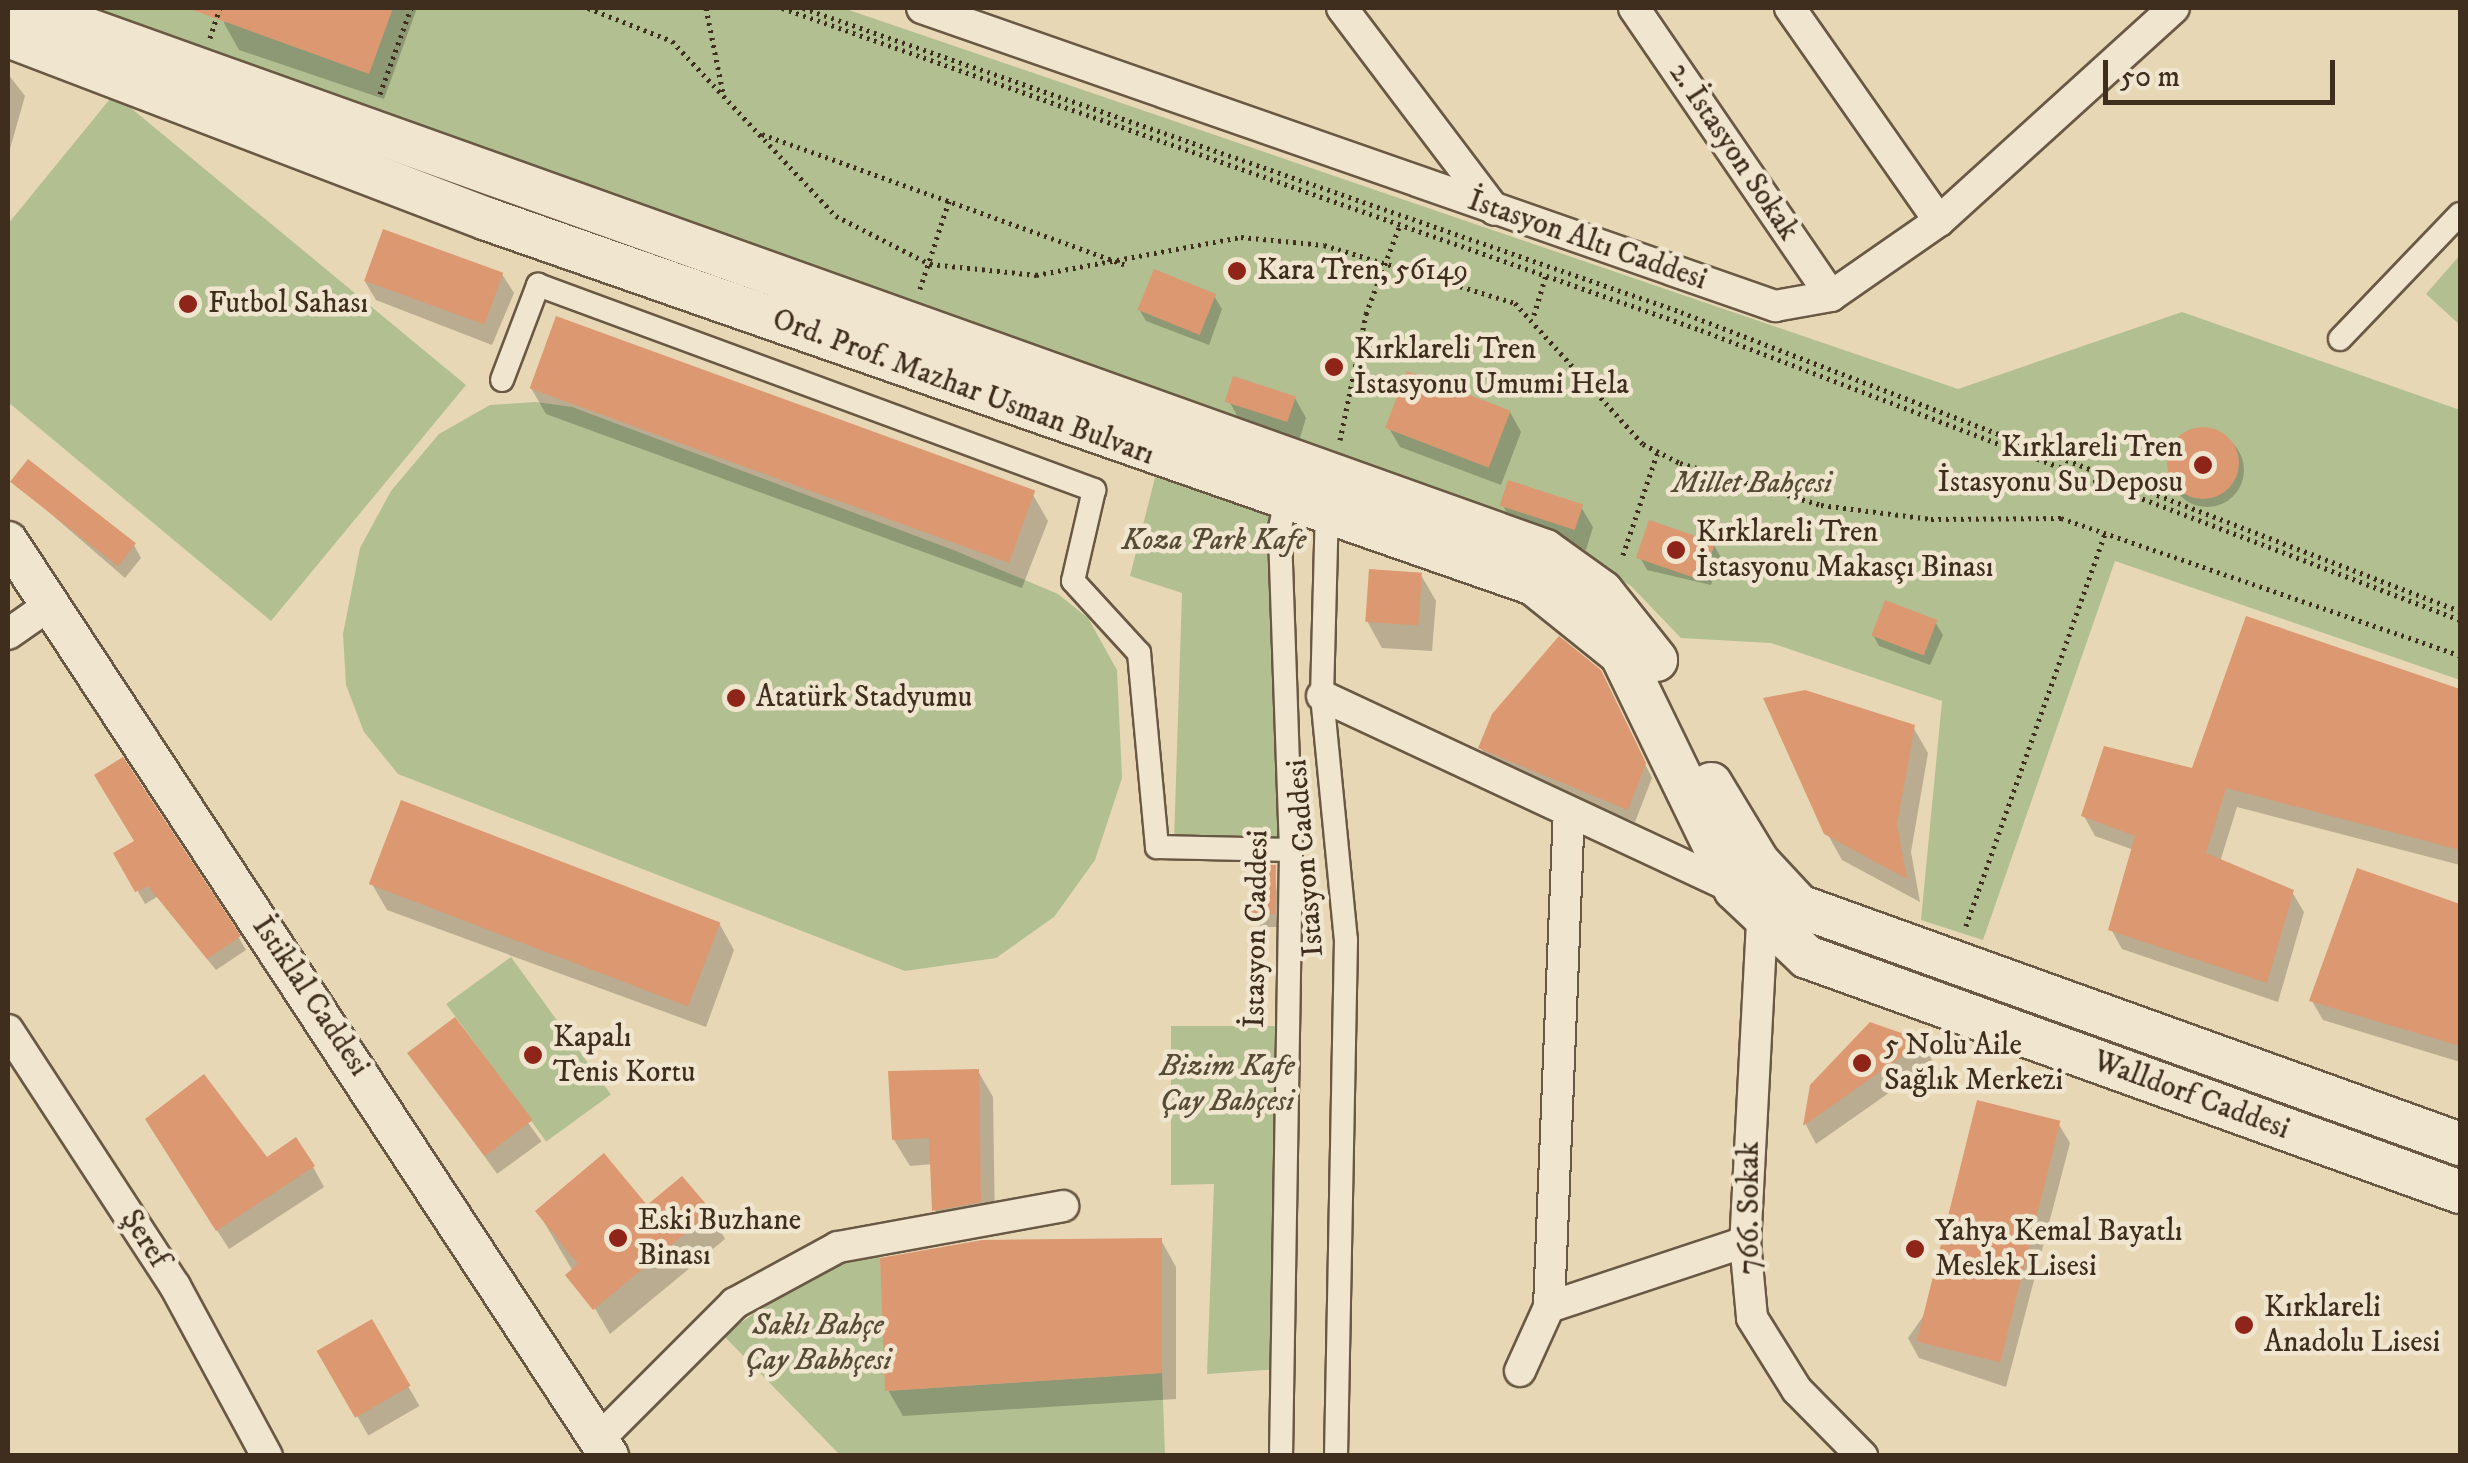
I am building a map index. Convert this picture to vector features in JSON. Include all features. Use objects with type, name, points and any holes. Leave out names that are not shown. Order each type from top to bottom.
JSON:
[{"type":"main road","name":"Ord. Prof. Mazhar Usman Bulvarı","points":[[28,8],[1309,490],[1534,584],[1606,640],[1734,889],[1781,914]]},
{"type":"main road","name":"Ord. Prof. Mazhar Usman Bulvarı","points":[[8,36],[487,219],[1309,490],[1545,551],[1602,592],[1649,644],[1708,778],[1758,862],[1781,914]]},
{"type":"main road","name":"Walldorf Caddesi","points":[[1781,914],[2460,1144]]},
{"type":"main road","name":"Walldorf Caddesi","points":[[1781,914],[1807,957],[2460,1192]]},
{"type":"street","name":"İstasyon Altı Caddesi","points":[[922,8],[994,18],[1414,183],[1775,306],[1831,296],[1939,221],[2174,8]]},
{"type":"street","points":[[1342,8],[1495,210]]},
{"type":"street","name":"2. İstasyon Sokak","points":[[1634,8],[1831,296]]},
{"type":"street","points":[[1801,11],[1939,221]]},
{"type":"street","points":[[2340,340],[2460,214]]},
{"type":"street","points":[[502,380],[538,285],[1094,490],[1073,581],[1139,653],[1157,847],[1290,850]]},
{"type":"street","name":"Istasyon Caddesi","points":[[1309,490],[1322,696],[1346,940],[1336,1456]]},
{"type":"street","name":"İstasyon Caddesi","points":[[1282,1456],[1290,850],[1309,490]]},
{"type":"street","name":"İstiklal Caddesi","points":[[8,540],[604,1447]]},
{"type":"street","points":[[8,634],[51,604]]},
{"type":"street","points":[[1322,696],[1570,817],[1734,889]]},
{"type":"street","points":[[1520,1370],[1549,1308],[1570,817]]},
{"type":"street","name":"766. Sokak","points":[[1781,914],[1744,1242],[1752,1318],[1797,1390],[1862,1456]]},
{"type":"street","name":"Şeref","points":[[8,1030],[175,1286],[267,1456]]},
{"type":"street","points":[[604,1447],[735,1302],[838,1248],[1063,1206]]},
{"type":"street","points":[[1549,1308],[1744,1242]]},
{"type":"path","points":[[379,98],[411,8]]},
{"type":"path","points":[[588,8],[672,41],[836,216],[930,264],[1036,275],[1126,264],[1259,236],[1388,264],[1534,315],[1580,380],[1657,454],[1820,505],[1931,519],[2061,518],[2460,655]]},
{"type":"path","points":[[706,8],[723,92]]},
{"type":"path","points":[[782,8],[1546,275],[2460,620]]},
{"type":"path","points":[[803,8],[1549,266],[2460,611]]},
{"type":"path","points":[[760,134],[1126,264]]},
{"type":"path","points":[[1309,490],[1366,314],[1388,264],[1414,183]]},
{"type":"path","points":[[914,306],[949,201]]},
{"type":"path","points":[[1534,315],[1560,232]]},
{"type":"path","points":[[1623,555],[1657,454]]},
{"type":"path","points":[[1964,934],[2106,533]]},
{"type":"green space","name":"Millet Bahçesi","points":[[93,8],[843,8],[1958,389],[2182,312],[2460,410],[2460,680],[2115,561],[1983,940],[1921,920],[1942,701],[1771,643],[1681,638],[1631,586],[1543,532]]},
{"type":"green space","name":"Futbol Sahası","points":[[114,94],[466,385],[271,621],[8,402],[8,224]]},
{"type":"green space","points":[[2460,255],[2460,325],[2426,294]]},
{"type":"green space","name":"Atatürk Stadyumu","points":[[536,402],[572,407],[956,551],[1058,594],[1088,618],[1117,670],[1122,778],[1095,860],[1054,917],[996,958],[905,971],[398,774],[364,732],[346,685],[343,634],[360,548],[391,491],[439,434],[490,405]]},
{"type":"green space","name":"Koza Park Kafe","points":[[1160,458],[1285,502],[1291,850],[1174,842],[1182,593],[1130,576]]},
{"type":"green space","name":"Kapalı Tenis Kortu","points":[[511,957],[611,1095],[546,1142],[446,1004]]},
{"type":"green space","name":"Bizim Kafe Çay Bahçesi","points":[[1171,1026],[1286,1026],[1281,1369],[1207,1374],[1214,1184],[1171,1185]]},
{"type":"green space","name":"Saklı Bahçe Çay Babhçesi","points":[[880,1251],[886,1391],[1162,1373],[1165,1455],[840,1455],[723,1335],[825,1265]]},
{"type":"building","points":[[187,8],[393,8],[369,74]]},
{"type":"building","points":[[383,229],[503,273],[484,324],[364,281]]},
{"type":"building","points":[[1154,269],[1216,294],[1200,335],[1138,310]]},
{"type":"building","points":[[556,316],[1035,490],[1009,563],[530,388]]},
{"type":"building","points":[[1407,371],[1511,411],[1489,468],[1385,428]]},
{"type":"building","points":[[1233,376],[1296,396],[1287,422],[1225,402]]},
{"type":"building","name":"Kırklareli Tren İstasyonu Su Deposu","points":[[2203,427],[2228,438],[2239,463],[2228,488],[2203,499],[2178,488],[2167,463],[2178,438]]},
{"type":"building","points":[[28,459],[136,543],[118,566],[10,482]]},
{"type":"building","points":[[1508,480],[1583,504],[1575,530],[1500,506]]},
{"type":"building","name":"Kırklareli Tren İstasyonu Makasçı Binası","points":[[1649,520],[1715,543],[1702,581],[1636,558]]},
{"type":"building","points":[[1369,569],[1422,573],[1418,626],[1365,622]]},
{"type":"building","points":[[1885,600],[1937,620],[1924,656],[1871,635]]},
{"type":"building","points":[[2246,616],[2460,689],[2460,850],[2226,788],[2206,853],[2294,890],[2267,983],[2108,930],[2135,836],[2081,816],[2104,746],[2192,768]]},
{"type":"building","points":[[1559,636],[1601,670],[1646,763],[1628,810],[1478,748],[1492,714]]},
{"type":"building","points":[[1805,690],[1915,725],[1897,824],[1907,879],[1824,834],[1763,698]]},
{"type":"building","points":[[123,757],[241,936],[207,959],[148,886],[135,892],[113,853],[134,841],[94,775]]},
{"type":"building","points":[[401,800],[720,923],[688,1007],[369,884]]},
{"type":"building","points":[[1256,864],[1276,865],[1275,914],[1251,915]]},
{"type":"building","points":[[2357,868],[2460,904],[2460,1046],[2309,1001]]},
{"type":"building","points":[[455,1017],[533,1120],[485,1156],[407,1053]]},
{"type":"building","name":"5 Nolu Aile Sağlık Merkezi","points":[[1870,1022],[1924,1041],[1803,1126],[1810,1085]]},
{"type":"building","points":[[979,1069],[981,1202],[932,1211],[929,1138],[892,1140],[888,1071]]},
{"type":"building","points":[[204,1074],[267,1157],[296,1137],[315,1166],[216,1231],[145,1119]]},
{"type":"building","points":[[1977,1100],[2060,1121],[2000,1362],[1917,1342]]},
{"type":"building","name":"Eski Buzhane Binası","points":[[604,1153],[647,1205],[682,1176],[712,1211],[593,1310],[565,1275],[578,1264],[535,1211]]},
{"type":"building","points":[[1162,1238],[1162,1373],[885,1391],[880,1258],[982,1240]]},
{"type":"building","points":[[372,1319],[410,1386],[355,1418],[317,1351]]},
{"type":"place","name":"Kara Tren, 56149","points":[[1237,271]]},
{"type":"place","name":"Futbol Sahası","points":[[188,304]]},
{"type":"place","name":"Kırklareli Tren İstasyonu Umumi Hela","points":[[1334,367]]},
{"type":"place","name":"Kırklareli Tren İstasyonu Su Deposu","points":[[2203,465]]},
{"type":"place","name":"Kırklareli Tren İstasyonu Makasçı Binası","points":[[1676,550]]},
{"type":"place","name":"Atatürk Stadyumu","points":[[736,698]]},
{"type":"place","name":"Kapalı Tenis Kortu","points":[[533,1055]]},
{"type":"place","name":"5 Nolu Aile Sağlık Merkezi","points":[[1862,1063]]},
{"type":"place","name":"Eski Buzhane Binası","points":[[618,1238]]},
{"type":"place","name":"Yahya Kemal Bayatlı Meslek Lisesi","points":[[1915,1249]]},
{"type":"place","name":"Kırklareli Anadolu Lisesi","points":[[2244,1325]]}]
